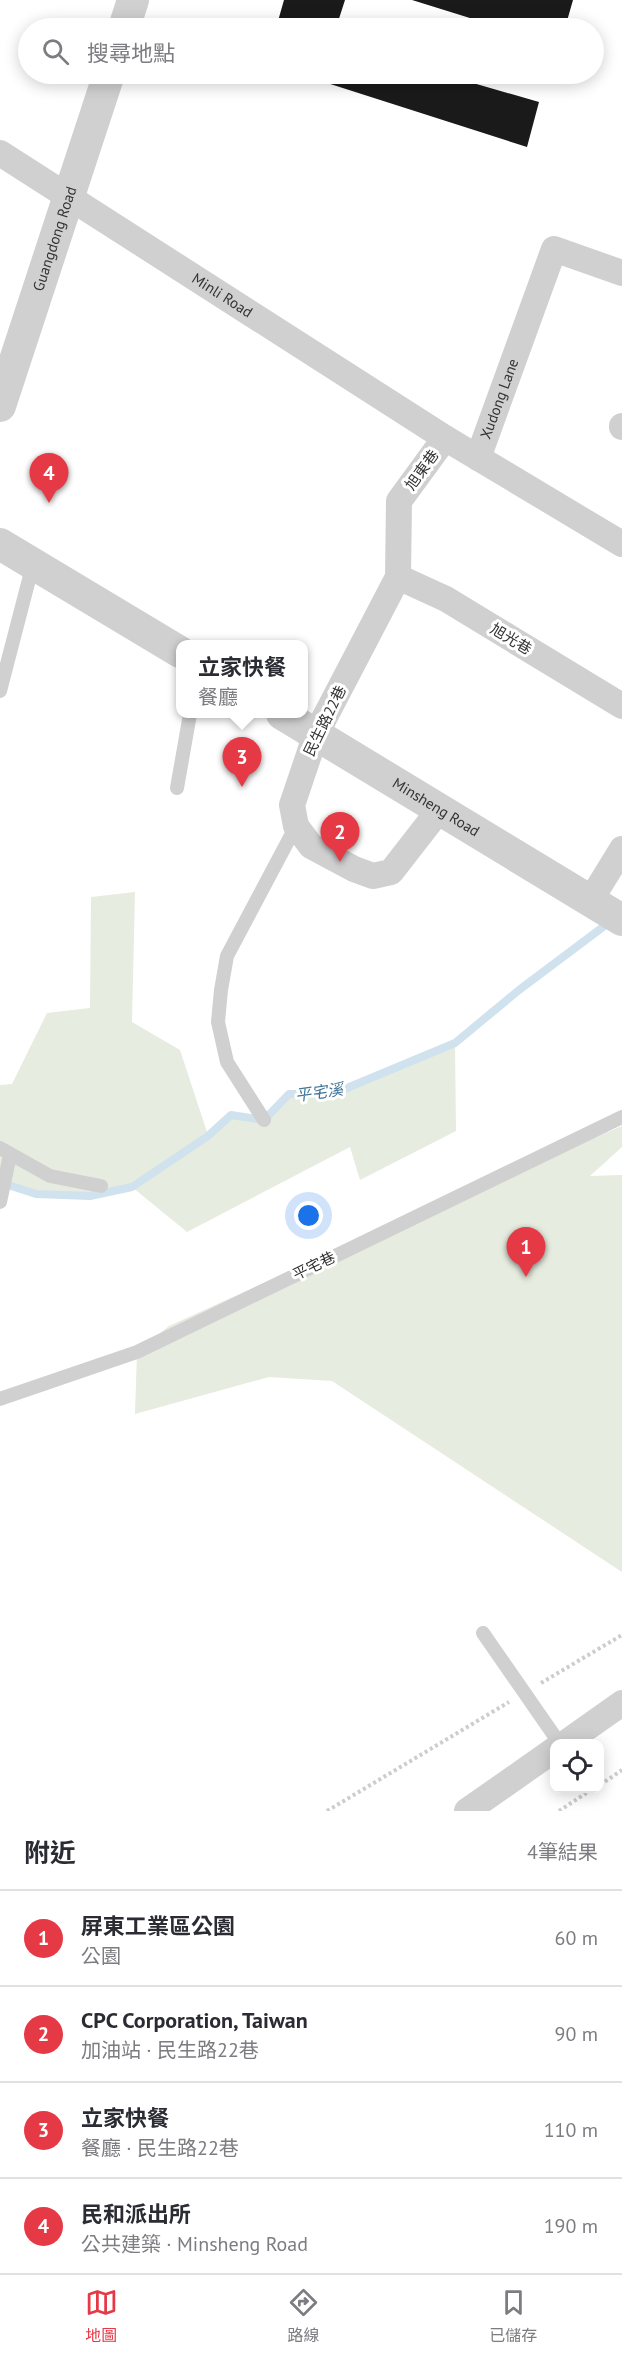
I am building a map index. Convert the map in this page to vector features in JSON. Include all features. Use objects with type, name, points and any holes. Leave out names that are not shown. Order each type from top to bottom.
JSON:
[{"type":"street","points":[[127,18],[133,0]]},
{"type":"street","name":"Guangdong Road","points":[[0,406],[106,84]]},
{"type":"street","name":"Minli Road","points":[[0,153],[445,438]]},
{"type":"street","name":"Xudong Lane","points":[[622,273],[554,249],[478,458],[622,544]]},
{"type":"street","name":"旭東巷","points":[[398,577],[399,501],[445,438],[478,458]]},
{"type":"street","points":[[0,544],[176,650]]},
{"type":"street","name":"旭光巷","points":[[398,577],[446,599],[622,706]]},
{"type":"street","name":"民生路22巷","points":[[296,826],[292,805],[316,734],[398,577]]},
{"type":"street","name":"Minsheng Road","points":[[289,718],[622,920]]},
{"type":"street","points":[[296,826],[311,846],[354,869],[373,876],[391,873],[440,809]]},
{"type":"street","points":[[590,901],[622,849]]},
{"type":"street","points":[[568,1739],[622,1703]]},
{"type":"street","points":[[470,1810],[550,1754]]},
{"type":"lane","points":[[0,691],[33,564]]},
{"type":"lane","points":[[177,788],[189,718]]},
{"type":"lane","points":[[264,1120],[227,1062],[218,1022],[221,990],[227,956],[296,826]]},
{"type":"lane","name":"平宅巷","points":[[0,1400],[137,1352],[622,1117]]},
{"type":"lane","points":[[1,1198],[5,1151],[50,1176],[101,1186]]},
{"type":"lane","points":[[483,1633],[559,1739]]},
{"type":"path","points":[[327,1811],[622,1635]]},
{"type":"path","points":[[604,1782],[622,1770]]},
{"type":"path","points":[[559,1811],[586,1793]]},
{"type":"shaded area","points":[[135,892],[132,1022],[180,1050],[208,1135],[231,1115],[264,1120],[289,1094],[322,1094],[347,1088],[455,1043],[456,1131],[360,1180],[350,1147],[187,1232],[132,1187],[64,1196],[32,1191],[0,1178],[0,1085],[12,1084],[47,1013],[90,1008],[91,897]]},
{"type":"shaded area","points":[[622,1126],[622,1147],[590,1176],[622,1175],[622,1572],[332,1381],[269,1377],[135,1414],[137,1352],[169,1326],[413,1215]]},
{"type":"building","points":[[284,0],[345,0],[339,18],[279,18]]},
{"type":"building","points":[[412,0],[573,0],[568,18],[470,18]]},
{"type":"building","points":[[330,84],[477,84],[539,102],[527,147]]},
{"type":"waterway","name":"平宅溪","points":[[2,1183],[36,1194],[90,1196],[132,1187],[208,1136],[231,1115],[264,1120],[289,1094],[322,1094],[347,1088],[455,1043],[519,990],[611,921]]},
{"type":"place","name":"民和派出所","points":[[49,503]]},
{"type":"place","name":"立家快餐","points":[[242,787]]},
{"type":"place","name":"CPC Corporation, Taiwan","points":[[340,862]]},
{"type":"place","name":"屏東工業區公園","points":[[526,1277]]}]
